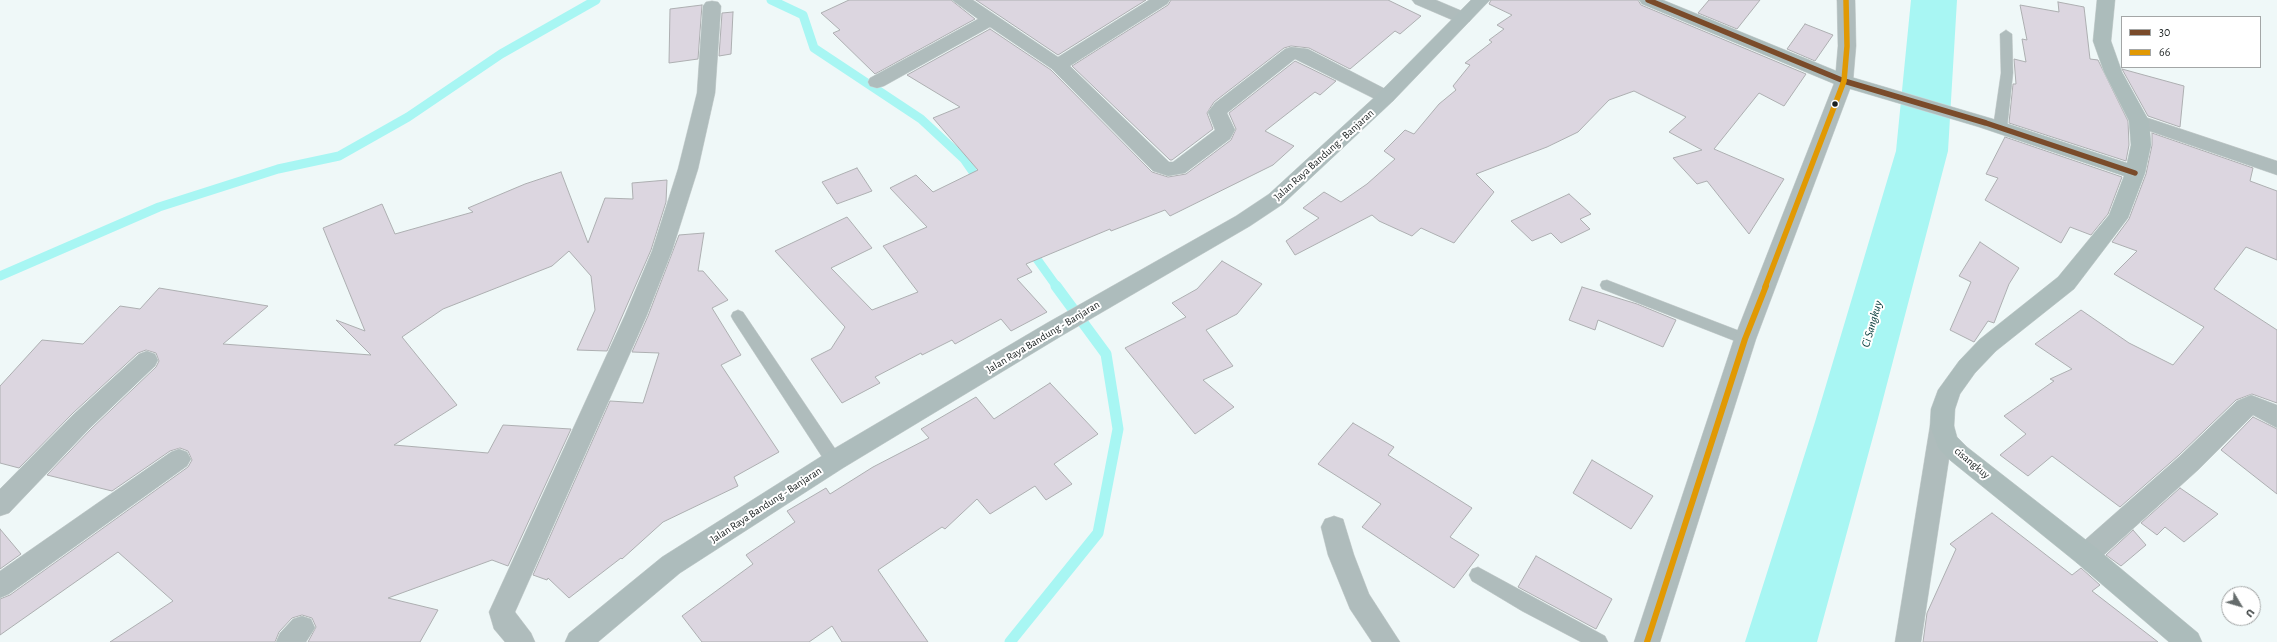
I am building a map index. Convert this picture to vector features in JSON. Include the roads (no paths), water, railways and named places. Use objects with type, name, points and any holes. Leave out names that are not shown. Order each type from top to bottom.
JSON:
[{"type":"main road","name":"Jalan Raya Bandung - Banjaran","points":[[578,642],[671,565],[834,461],[1055,329],[1243,221],[1276,199],[1386,97],[1481,0]]},
{"type":"street","points":[[961,0],[1058,65],[1076,81],[1160,166],[1168,169],[1178,168],[1223,134],[1226,130],[1218,112],[1222,107],[1291,54],[1302,53],[1386,97]]},
{"type":"street","points":[[1058,65],[1161,0]]},
{"type":"street","points":[[1421,0],[1463,18]]},
{"type":"street","points":[[1648,0],[1874,92],[1993,126],[2135,172]]},
{"type":"street","points":[[1647,642],[1746,339],[1844,81],[1848,46],[1846,0]]},
{"type":"street","name":"cisangkuy","points":[[2106,0],[2102,41],[2113,72],[2138,121],[2142,146],[2135,172],[2118,218],[2066,283],[1988,345],[1967,367],[1950,390],[1943,409],[1942,426],[1947,442],[1959,454],[2086,555],[2189,642]]},
{"type":"street","points":[[522,642],[504,620],[502,612],[636,315],[662,251],[688,169],[706,93],[712,6]]},
{"type":"street","points":[[877,82],[990,20]]},
{"type":"street","points":[[2138,121],[2277,168]]},
{"type":"street","points":[[0,505],[82,422],[147,360]]},
{"type":"street","points":[[2086,555],[2189,462],[2245,408],[2252,404],[2263,408],[2277,418]]},
{"type":"street","points":[[1908,642],[1942,426]]},
{"type":"street","points":[[0,586],[179,459]]},
{"type":"street","points":[[1334,527],[1341,555],[1359,601],[1387,642]]},
{"type":"lane","points":[[1993,126],[2007,73],[2006,34]]},
{"type":"lane","points":[[1607,285],[1746,339]]},
{"type":"lane","points":[[738,316],[834,461]]},
{"type":"lane","points":[[1478,575],[1599,642]]},
{"type":"waterway","points":[[0,276],[159,207],[278,169],[339,156],[408,117],[501,54],[596,0]]},
{"type":"waterway","points":[[771,0],[803,15],[814,48],[921,119],[964,159],[980,182]]},
{"type":"waterway","name":"Ci Sangkuy","points":[[1781,642],[1846,422],[1922,151],[1934,0]]},
{"type":"waterway","points":[[1029,248],[1057,287]]},
{"type":"waterway","points":[[1010,642],[1098,533],[1118,429],[1106,354],[1056,286]]}]
